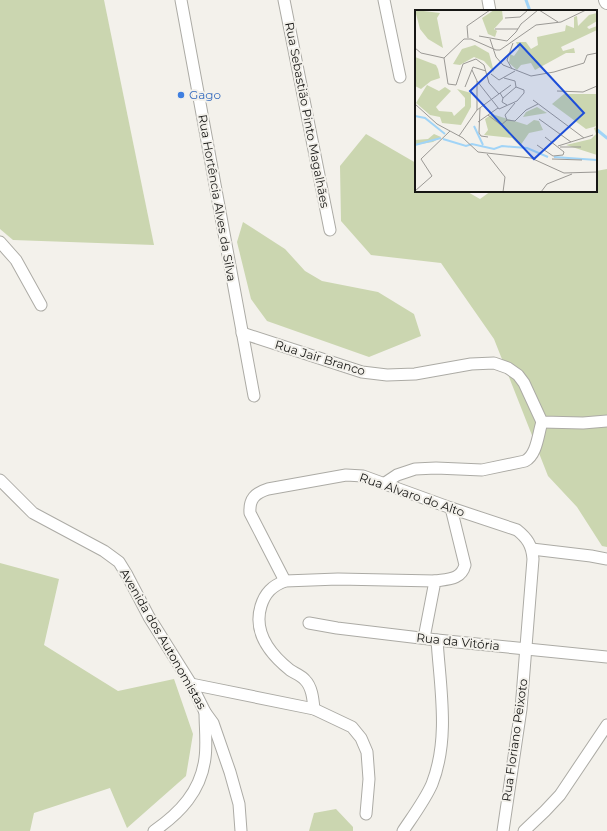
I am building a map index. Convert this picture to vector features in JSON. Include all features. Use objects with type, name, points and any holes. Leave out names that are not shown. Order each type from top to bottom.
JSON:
[{"type":"street","name":"Rua Hortência Alves da Silva","points":[[181,0],[254,396]]},
{"type":"street","name":"Rua Sebastião Pinto Magalhães","points":[[284,0],[330,230]]},
{"type":"street","points":[[384,0],[400,77]]},
{"type":"street","points":[[488,0],[490,10]]},
{"type":"street","points":[[0,242],[16,260],[41,305]]},
{"type":"street","name":"Rua Jair Branco","points":[[242,333],[362,372],[387,375],[415,374],[471,364],[494,363],[508,368],[518,375],[524,383],[542,422]]},
{"type":"street","points":[[385,483],[397,475],[415,469],[436,468],[473,471],[525,461],[532,456],[542,422],[583,423],[607,421]]},
{"type":"street","name":"Rua Alvaro do Alto","points":[[286,581],[250,512],[252,497],[260,491],[268,489],[346,475],[363,476],[385,483],[451,508],[517,530],[526,537],[532,549]]},
{"type":"street","name":"Avenida dos Autonomistas","points":[[0,480],[33,513],[104,551],[119,562],[191,684],[205,712],[213,723],[230,772],[239,804],[241,831]]},
{"type":"street","points":[[314,709],[311,690],[305,680],[289,669],[270,650],[262,636],[258,623],[264,597],[271,588],[286,581],[338,579],[435,581],[454,579],[464,570],[465,565],[451,508]]},
{"type":"street","points":[[526,649],[532,549],[607,559]]},
{"type":"street","points":[[424,638],[435,581]]},
{"type":"street","name":"Rua da Vitória","points":[[309,623],[337,628],[437,640],[607,657]]},
{"type":"street","points":[[403,831],[432,784],[438,764],[442,724],[437,640]]},
{"type":"street","name":"Rua Floriano Peixoto","points":[[503,831],[521,709],[526,649]]},
{"type":"street","points":[[191,684],[314,709],[352,727],[361,738],[367,752],[369,779],[366,814]]},
{"type":"street","points":[[154,831],[165,824],[184,807],[201,778],[205,758],[205,712]]},
{"type":"street","points":[[524,831],[560,795],[607,725]]},
{"type":"green space","points":[[0,0],[104,0],[154,245],[13,240],[0,229]]},
{"type":"green space","points":[[366,134],[415,162],[415,192],[468,192],[480,199],[490,192],[597,192],[597,171],[607,169],[607,547],[602,546],[577,507],[548,476],[494,339],[441,263],[371,255],[341,221],[340,166]]},
{"type":"green space","points":[[243,222],[285,249],[305,271],[322,281],[378,292],[414,314],[421,336],[369,357],[267,321],[251,299],[237,242]]},
{"type":"green space","points":[[0,563],[59,579],[44,645],[118,691],[174,679],[193,734],[186,776],[127,828],[110,788],[34,813],[30,831],[0,831]]},
{"type":"green space","points":[[336,809],[353,827],[353,831],[309,831],[314,813]]},
{"type":"waterway","points":[[526,0],[530,10]]},
{"type":"waterway","points":[[597,130],[607,138]]},
{"type":"place","name":"Gago","points":[[181,95]]}]
